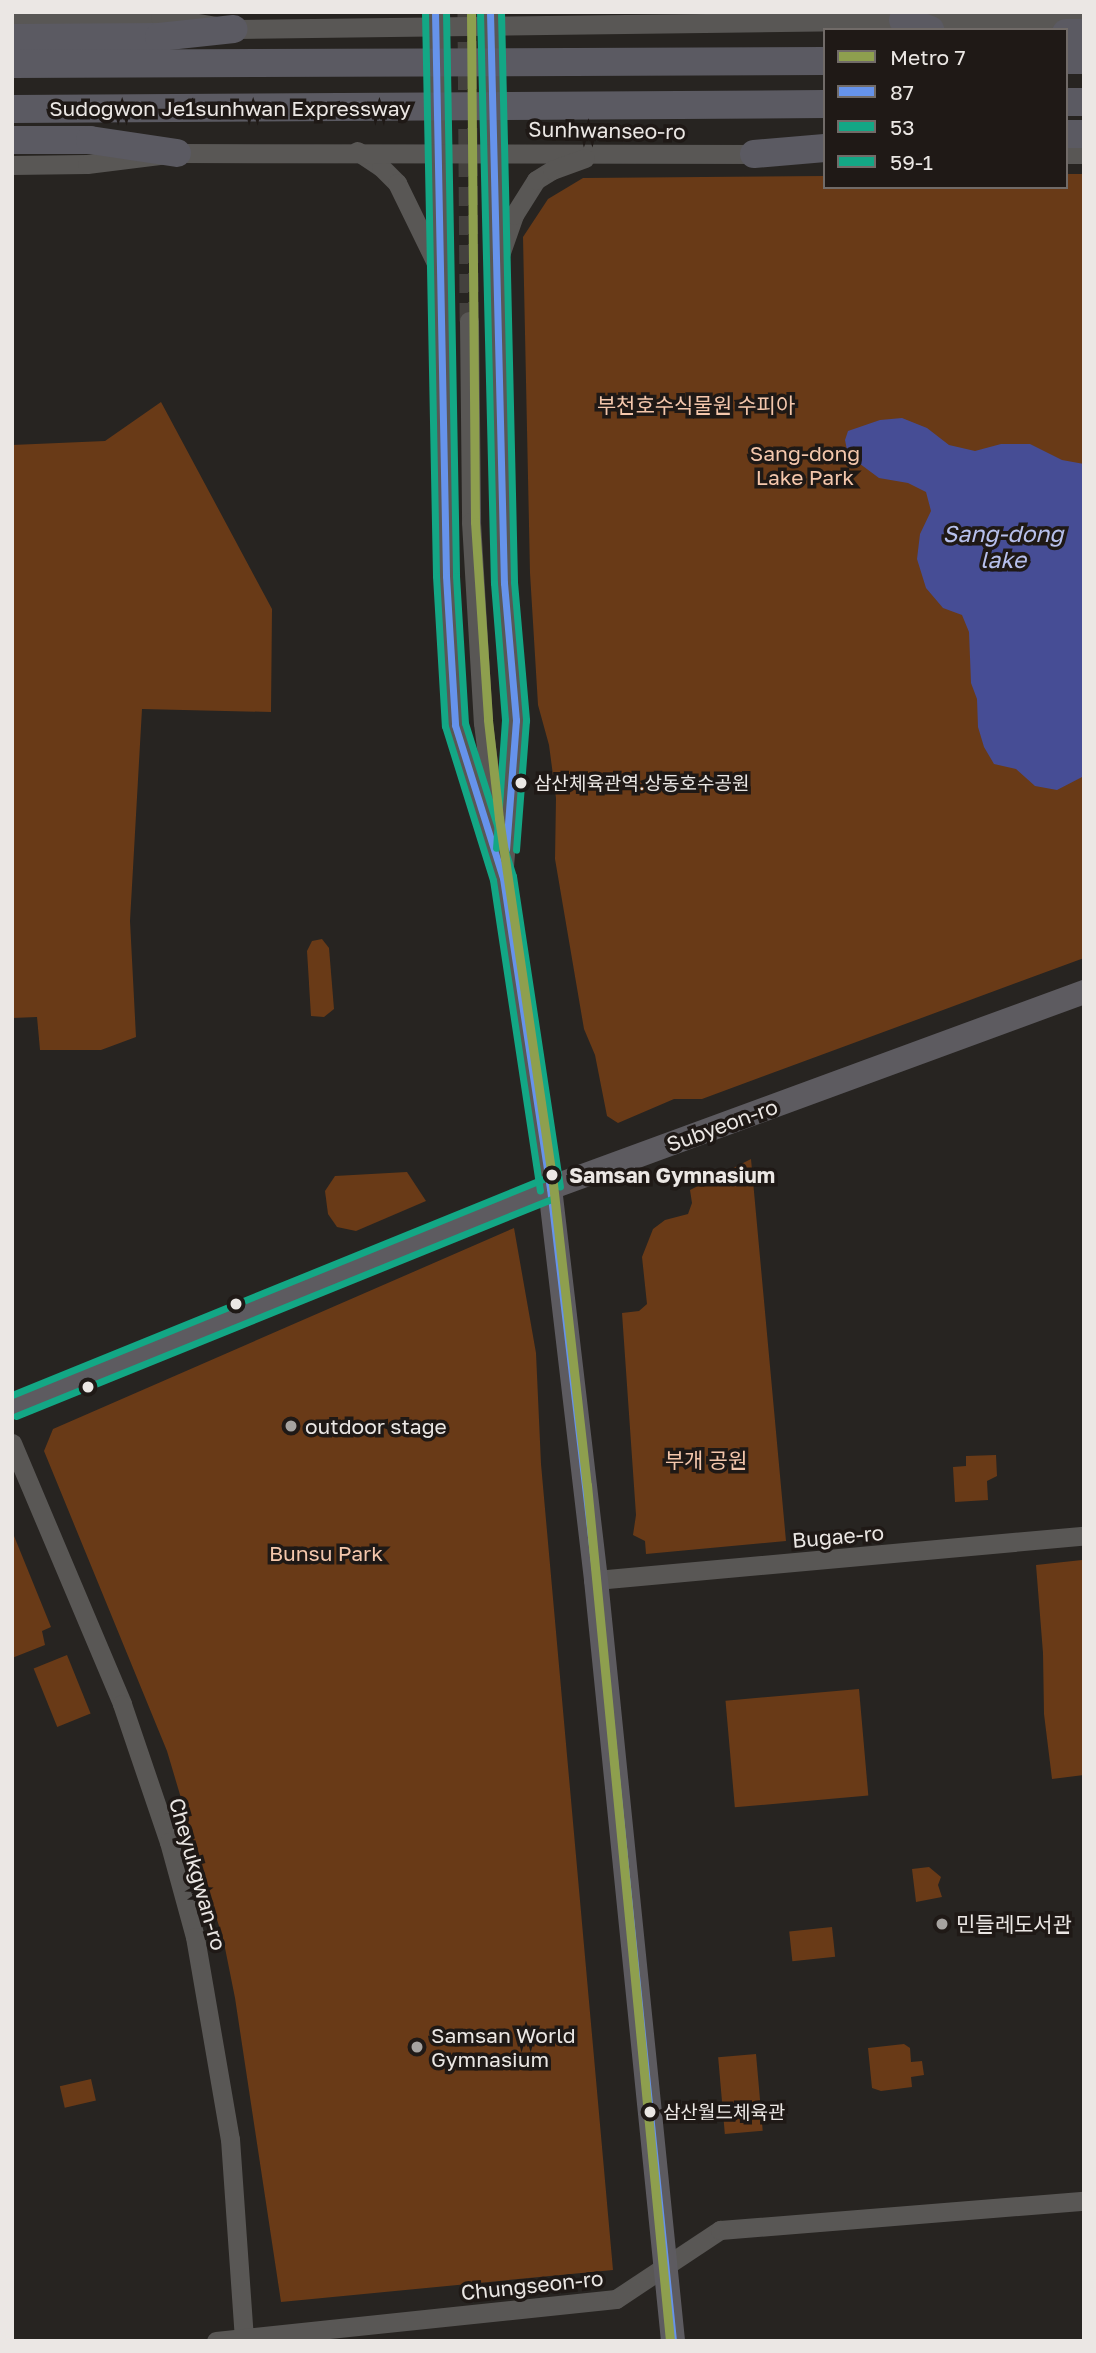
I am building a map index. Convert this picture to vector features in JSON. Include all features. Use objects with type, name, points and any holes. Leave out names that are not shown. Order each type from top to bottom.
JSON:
[{"type":"highway","points":[[903,20],[925,28]]},
{"type":"highway","points":[[12,38],[159,37],[234,29]]},
{"type":"highway","points":[[1074,35],[1084,60]]},
{"type":"highway","name":"Sudogwon Je1sunhwan Expressway","points":[[12,64],[823,61]]},
{"type":"highway","name":"Sudogwon Je1sunhwan Expressway","points":[[12,109],[823,104]]},
{"type":"highway","points":[[12,140],[90,140],[177,153]]},
{"type":"highway","points":[[754,154],[823,148]]},
{"type":"main road","name":"Subyeon-ro","points":[[12,1406],[550,1188],[1084,992]]},
{"type":"main road","points":[[550,1188],[596,1580],[673,2341]]},
{"type":"street","points":[[336,27],[373,12]]},
{"type":"street","points":[[561,12],[633,23]]},
{"type":"street","points":[[12,16],[160,17],[234,29],[336,27],[435,18],[633,23],[903,20],[962,16],[1033,28]]},
{"type":"street","points":[[435,18],[446,576],[455,725],[503,878]]},
{"type":"street","points":[[489,18],[504,583],[516,720],[503,878]]},
{"type":"street","points":[[357,151],[381,167],[397,183],[440,271]]},
{"type":"street","name":"Sunhwanseo-ro","points":[[12,165],[87,164],[177,153],[492,151],[823,154]]},
{"type":"street","points":[[495,272],[514,215],[536,180],[552,170],[597,154]]},
{"type":"street","points":[[469,321],[471,523],[483,723],[503,878],[550,1188]]},
{"type":"street","name":"Cheyukgwan-ro","points":[[12,1443],[122,1704],[169,1843],[195,1937],[230,2139],[244,2340]]},
{"type":"street","name":"Bugae-ro","points":[[596,1580],[1084,1536]]},
{"type":"street","name":"Chungseon-ro","points":[[216,2341],[616,2299],[720,2231],[1084,2201]]},
{"type":"green space","name":"Sang-dong Lake Park","points":[[1068,174],[1084,174],[1084,958],[702,1099],[674,1099],[618,1123],[607,1116],[595,1055],[584,1029],[555,859],[556,798],[549,745],[538,705],[530,573],[523,237],[548,199],[583,178],[823,176],[823,189],[1068,189]]},
{"type":"green space","points":[[161,402],[272,609],[271,712],[142,709],[130,921],[136,1037],[101,1050],[40,1050],[37,1017],[12,1018],[12,445],[105,441]]},
{"type":"green space","points":[[322,939],[329,948],[334,1009],[324,1017],[311,1016],[307,951],[312,941]]},
{"type":"green space","name":"부개 공원","points":[[751,1159],[786,1541],[646,1554],[645,1541],[633,1535],[636,1515],[622,1313],[639,1311],[647,1304],[642,1257],[653,1229],[665,1220],[688,1214],[692,1203],[690,1190]]},
{"type":"green space","points":[[407,1172],[426,1201],[356,1231],[337,1227],[328,1214],[325,1191],[335,1176]]},
{"type":"green space","name":"Bunsu Park","points":[[514,1228],[536,1353],[541,1464],[613,2270],[281,2302],[235,1998],[224,1943],[167,1751],[44,1451],[53,1429]]},
{"type":"green space","points":[[996,1455],[997,1476],[987,1481],[988,1500],[955,1502],[953,1467],[966,1466],[966,1456]]},
{"type":"green space","points":[[12,1531],[51,1627],[42,1631],[45,1645],[12,1658]]},
{"type":"green space","points":[[1082,1560],[1084,1775],[1052,1779],[1044,1714],[1043,1653],[1036,1565]]},
{"type":"green space","points":[[67,1655],[91,1713],[57,1727],[34,1668]]},
{"type":"green space","points":[[859,1689],[868,1796],[735,1807],[726,1701]]},
{"type":"green space","points":[[929,1867],[941,1877],[938,1885],[942,1897],[916,1902],[912,1869]]},
{"type":"green space","points":[[832,1927],[835,1957],[792,1961],[789,1931]]},
{"type":"green space","points":[[904,2044],[910,2048],[911,2062],[922,2061],[924,2075],[911,2077],[912,2087],[881,2091],[872,2088],[868,2048]]},
{"type":"green space","points":[[756,2054],[763,2131],[725,2134],[718,2057]]},
{"type":"green space","points":[[91,2079],[96,2100],[65,2108],[60,2086]]},
{"type":"water","name":"Sang-dong lake","points":[[902,418],[927,428],[949,445],[975,451],[1001,444],[1030,444],[1062,460],[1084,464],[1084,776],[1057,790],[1035,786],[1016,769],[994,764],[984,747],[978,727],[977,699],[971,683],[969,632],[962,615],[943,608],[926,588],[917,559],[920,534],[931,511],[926,492],[908,483],[879,478],[848,455],[845,440],[848,431],[880,420]]},
{"type":"tunnel","points":[[467,12],[469,321]]},
{"type":"metro line","name":"7","points":[[471,12],[475,522],[488,720],[499,818],[553,1184],[587,1485],[670,2341]]},
{"type":"transit line","name":"53","points":[[425,12],[436,576],[445,726],[493,880],[540,1190]]},
{"type":"transit line","name":"87","points":[[435,12],[446,576],[455,725],[503,878],[550,1188],[596,1580],[673,2341]]},
{"type":"transit line","name":"59-1","points":[[446,12],[456,576],[465,723],[513,876],[560,1186]]},
{"type":"transit line","name":"53","points":[[480,12],[494,583],[505,720],[496,848]]},
{"type":"transit line","name":"87","points":[[490,12],[504,583],[516,720],[506,849]]},
{"type":"transit line","name":"59-1","points":[[501,12],[514,582],[526,720],[516,850]]},
{"type":"transit line","name":"59-1","points":[[12,1395],[546,1178]]},
{"type":"transit line","name":"53","points":[[16,1416],[554,1198]]},
{"type":"place","name":"삼산체육관역.상동호수공원","points":[[521,783]]},
{"type":"place","name":"Samsan Gymnasium","points":[[552,1175]]},
{"type":"place","name":"outdoor stage","points":[[291,1426]]},
{"type":"place","name":"민들레도서관","points":[[942,1924]]},
{"type":"place","name":"Samsan World Gymnasium","points":[[417,2047]]},
{"type":"place","name":"삼산월드체육관","points":[[650,2112]]},
{"type":"park label","name":"부천호수식물원 수피아","points":[[696,405]]}]
